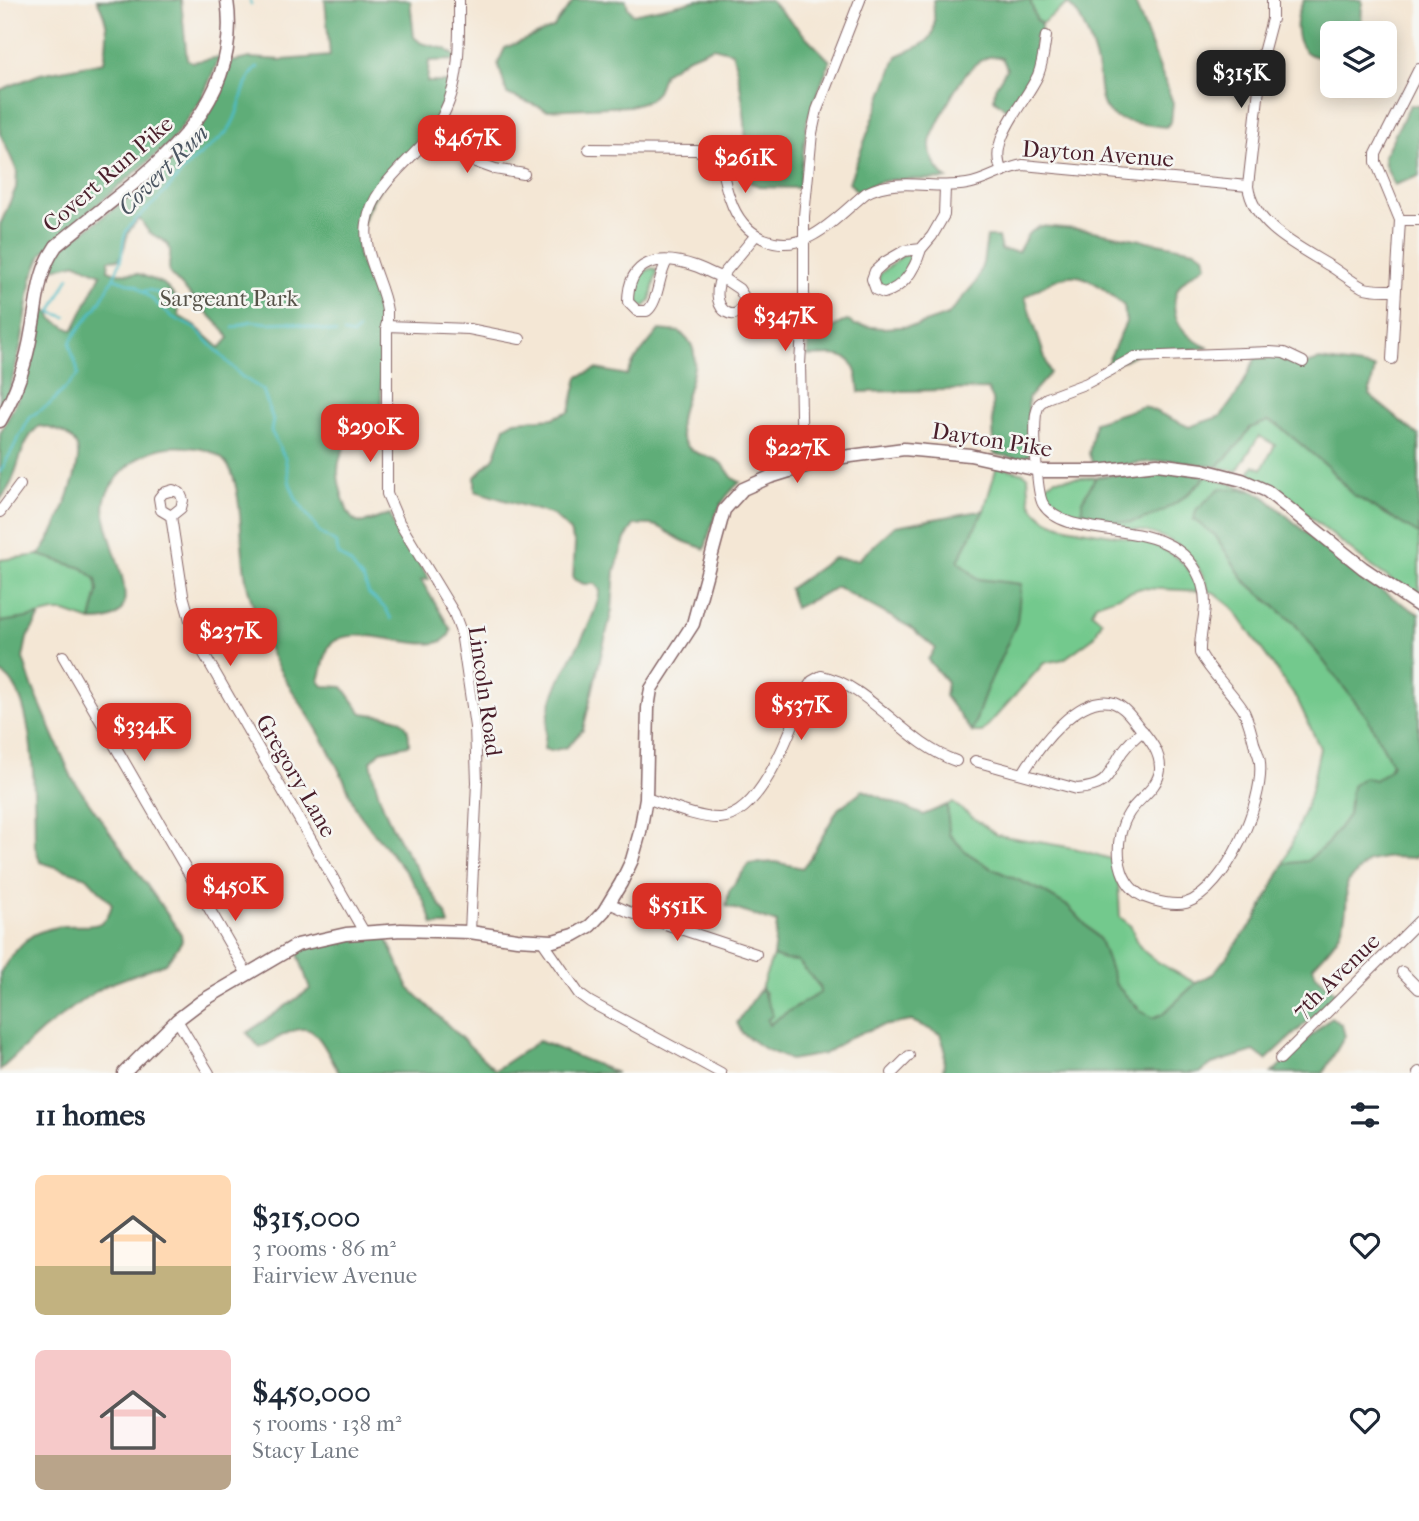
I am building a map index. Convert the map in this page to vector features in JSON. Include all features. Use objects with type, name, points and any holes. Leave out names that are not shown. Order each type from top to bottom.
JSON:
[{"type":"street","name":"Covert Run Pike","points":[[0,421],[25,362],[37,290],[47,259],[55,246],[158,164],[195,124],[214,89],[227,54],[228,0]]},
{"type":"street","name":"Lincoln Road","points":[[459,0],[460,56],[456,80],[445,109],[429,136],[395,173],[376,200],[367,223],[370,253],[385,296],[387,494],[399,522],[454,613],[461,632],[475,727],[477,782],[470,932]]},
{"type":"street","points":[[802,466],[800,364],[805,188],[817,110],[860,0]]},
{"type":"street","points":[[1272,0],[1272,19],[1263,53],[1248,186],[1258,213],[1269,226],[1287,239],[1362,286],[1395,290]]},
{"type":"street","points":[[1002,171],[998,160],[998,146],[1038,75],[1046,36]]},
{"type":"street","points":[[1392,359],[1400,220],[1376,162],[1376,154],[1419,69]]},
{"type":"street","points":[[429,136],[451,153],[495,169],[524,174]]},
{"type":"street","points":[[589,149],[696,150],[704,152],[722,168],[733,208],[745,226],[756,235],[721,277],[688,263],[667,261],[652,261],[638,269],[629,286],[628,302],[637,311],[646,311],[653,304],[659,276],[667,261]]},
{"type":"street","name":"Dayton Avenue","points":[[756,235],[780,244],[797,243],[828,226],[874,188],[897,184],[945,187],[979,181],[1023,165],[1248,186]]},
{"type":"street","points":[[921,249],[899,253],[875,271],[872,279],[876,290],[884,293],[893,290],[915,266],[921,249],[944,215],[945,187]]},
{"type":"street","points":[[1400,220],[1419,220]]},
{"type":"street","points":[[386,326],[478,330],[520,339]]},
{"type":"street","points":[[1023,773],[1030,761],[1071,714],[1090,703],[1115,703],[1123,708],[1143,731],[1159,757],[1159,774],[1125,821],[1118,856],[1126,880],[1138,893],[1164,902],[1182,904],[1199,895],[1232,858],[1252,812],[1261,763],[1244,710],[1200,653],[1205,618],[1203,587],[1190,560],[1171,547],[1146,536],[1067,522],[1044,507],[1039,497],[1037,470],[1037,407],[1041,401],[1087,383],[1135,357],[1270,352],[1283,353],[1303,362]]},
{"type":"street","name":"Dayton Pike","points":[[124,1073],[177,1020],[202,1001],[297,945],[364,932],[422,930],[470,932],[543,942],[561,940],[590,926],[609,903],[632,860],[646,798],[648,708],[651,689],[693,624],[719,520],[724,510],[743,489],[802,466],[849,456],[904,449],[970,455],[1037,470],[1097,471],[1139,465],[1174,465],[1242,480],[1277,498],[1363,568],[1419,606]]},
{"type":"street","points":[[0,512],[20,485]]},
{"type":"street","name":"Gregory Lane","points":[[171,516],[183,596],[195,638],[364,932]]},
{"type":"street","points":[[64,656],[247,974]]},
{"type":"street","points":[[646,798],[711,818],[736,814],[752,802],[766,783],[808,687],[821,676],[829,677],[854,691],[917,742],[956,761]]},
{"type":"street","points":[[975,761],[1077,789],[1098,784],[1108,778],[1121,753],[1143,731]]},
{"type":"street","points":[[609,903],[756,954]]},
{"type":"street","name":"7th Avenue","points":[[1280,1059],[1419,921]]},
{"type":"street","points":[[543,942],[579,994],[722,1073]]},
{"type":"street","points":[[1402,972],[1419,989]]},
{"type":"street","points":[[177,1020],[209,1073]]},
{"type":"street","points":[[892,1073],[909,1056]]},
{"type":"green space","points":[[97,0],[181,0],[187,59],[192,62],[220,57],[200,102],[169,144],[42,254],[32,278],[21,345],[9,393],[0,410],[0,225],[16,188],[17,171],[0,133],[0,90],[40,74],[104,62],[107,30]]},
{"type":"green space","name":"Sargeant Park","points":[[325,0],[410,0],[414,37],[421,43],[446,49],[456,57],[456,60],[429,61],[427,82],[451,82],[442,108],[429,132],[373,199],[360,234],[359,260],[380,297],[382,437],[349,441],[340,456],[338,472],[346,507],[355,521],[361,523],[390,514],[393,524],[429,579],[421,580],[451,630],[444,640],[432,643],[359,635],[342,638],[330,645],[319,681],[323,686],[343,687],[362,713],[396,718],[406,726],[409,745],[381,751],[371,761],[375,783],[390,822],[446,914],[449,925],[433,925],[428,909],[411,880],[358,812],[325,742],[271,655],[248,587],[234,480],[222,459],[199,448],[164,448],[138,458],[114,482],[106,496],[104,512],[125,592],[123,608],[112,618],[91,621],[98,591],[96,579],[82,568],[39,555],[52,534],[72,484],[78,454],[73,441],[60,431],[39,426],[25,445],[12,481],[0,500],[0,434],[18,398],[40,306],[50,313],[53,319],[71,330],[74,329],[101,274],[77,263],[49,270],[64,246],[140,188],[184,144],[219,92],[231,62],[250,58],[283,60],[330,56]],"holes":[[[139,219],[149,232],[169,247],[170,274],[224,330],[229,338],[220,348],[179,316],[177,299],[164,284],[139,274],[108,270],[109,260],[119,259],[127,235]]]},
{"type":"green space","points":[[574,0],[626,0],[633,14],[698,0],[770,0],[830,61],[807,121],[799,188],[762,187],[749,182],[743,104],[732,52],[713,47],[687,58],[664,73],[657,92],[649,100],[630,106],[547,110],[507,94],[498,63],[505,48],[553,28]]},
{"type":"green space","points":[[933,0],[1030,0],[1036,19],[1041,24],[1041,33],[1035,36],[1035,48],[1039,49],[1034,69],[1010,113],[994,99],[995,88],[1007,68],[1002,58],[990,57],[968,72],[958,85],[931,138],[933,160],[947,179],[889,180],[868,186],[858,193],[849,182],[897,56],[930,38],[934,24]]},
{"type":"green space","points":[[1030,0],[1067,0],[1067,4],[1041,24],[1036,19]]},
{"type":"green space","points":[[1067,0],[1134,0],[1173,103],[1171,122],[1166,127],[1123,120],[1108,112],[1102,102],[1091,44]]},
{"type":"green space","points":[[1304,0],[1362,0],[1361,21],[1320,21],[1320,57],[1310,55],[1299,41],[1299,10]]},
{"type":"green space","points":[[1410,105],[1419,105],[1419,176],[1394,185],[1384,156]]},
{"type":"green space","points":[[1040,226],[1088,230],[1195,250],[1204,255],[1206,265],[1179,287],[1175,310],[1186,333],[1209,348],[1140,352],[1104,370],[1126,322],[1124,306],[1097,284],[1076,276],[1055,280],[1041,287],[1025,297],[1050,373],[1028,398],[1030,453],[1026,460],[994,454],[992,399],[988,389],[859,392],[855,369],[846,358],[831,355],[808,356],[809,330],[818,335],[847,320],[854,325],[882,328],[916,326],[948,315],[976,282],[983,263],[987,237],[998,237],[1001,250],[1018,252],[1028,234]]},
{"type":"green space","points":[[909,254],[912,258],[902,276],[885,289],[881,288],[878,282],[880,274],[902,256]]},
{"type":"green space","points":[[653,268],[657,271],[650,301],[644,307],[634,297],[634,285],[641,275]]},
{"type":"green space","points":[[659,330],[680,332],[691,344],[694,356],[694,369],[682,411],[681,436],[688,447],[718,461],[740,482],[717,512],[705,549],[683,541],[656,526],[634,525],[625,539],[615,571],[612,610],[583,730],[567,747],[551,751],[544,749],[552,700],[585,633],[600,590],[595,584],[584,584],[573,579],[575,544],[569,530],[553,515],[475,491],[475,477],[494,458],[505,427],[515,421],[553,418],[570,411],[578,377],[596,369],[627,375],[634,361]]},
{"type":"green space","points":[[1256,357],[1276,357],[1298,366],[1320,360],[1375,368],[1369,395],[1419,436],[1419,534],[1352,494],[1328,467],[1278,425],[1268,421],[1250,428],[1241,442],[1217,467],[1173,460],[1094,467],[1089,454],[1095,422],[1144,406],[1189,427],[1221,416],[1240,390]]},
{"type":"green space","points":[[1268,421],[1278,425],[1328,467],[1352,494],[1419,534],[1419,599],[1367,563],[1274,488],[1248,476],[1254,465],[1262,469],[1275,445],[1259,436],[1237,471],[1217,467],[1241,442],[1250,428]]},
{"type":"green space","points":[[997,466],[1028,476],[1031,503],[1044,518],[1063,526],[1140,540],[1165,550],[1186,566],[1200,591],[1141,588],[1096,604],[1092,612],[1102,621],[1094,637],[1064,659],[1044,663],[982,732],[972,732],[1021,584],[978,579],[958,561],[984,510]]},
{"type":"green space","points":[[1146,471],[1175,471],[1206,476],[1172,505],[1141,520],[1119,522],[1082,511],[1082,501],[1096,477]]},
{"type":"green space","points":[[1206,476],[1254,491],[1194,520],[1215,535],[1244,580],[1294,623],[1367,717],[1392,763],[1389,770],[1349,801],[1348,815],[1327,844],[1307,861],[1284,864],[1310,795],[1320,748],[1298,701],[1232,607],[1213,592],[1209,592],[1195,562],[1175,544],[1152,534],[1079,520],[1059,510],[1044,492],[1047,484],[1055,479],[1096,477],[1082,501],[1082,511],[1129,522]]},
{"type":"green space","points":[[1220,488],[1254,491],[1265,497],[1331,554],[1419,614],[1419,854],[1414,858],[1390,857],[1368,861],[1346,884],[1346,910],[1341,930],[1313,966],[1316,975],[1337,994],[1266,1060],[1254,1051],[1212,1064],[1200,1073],[943,1073],[945,1049],[940,1034],[912,1021],[876,1027],[851,1037],[824,1054],[790,1060],[763,1048],[742,1033],[737,1023],[761,988],[773,1015],[767,1020],[769,1025],[820,993],[820,987],[798,961],[773,956],[777,923],[726,906],[729,891],[749,864],[775,862],[802,868],[838,809],[863,790],[923,815],[947,805],[949,834],[966,852],[991,868],[1042,891],[1069,907],[1100,940],[1116,985],[1141,1011],[1153,1018],[1163,1014],[1196,983],[1213,974],[1256,919],[1284,864],[1307,861],[1327,844],[1348,815],[1352,786],[1364,777],[1375,780],[1389,770],[1392,763],[1367,717],[1294,623],[1244,580],[1215,535],[1194,520],[1196,510]]},
{"type":"green space","points":[[984,510],[958,561],[978,579],[1021,584],[1017,622],[985,693],[972,732],[945,696],[947,682],[928,660],[935,648],[910,627],[837,587],[795,608],[789,589],[833,558],[858,560],[895,526]]},
{"type":"green space","points":[[39,555],[82,568],[96,579],[98,591],[91,621],[65,612],[54,612],[0,622],[0,560]]},
{"type":"green space","points":[[40,616],[27,638],[23,658],[72,778],[181,934],[182,941],[166,963],[107,985],[84,999],[42,1031],[0,1070],[0,973],[3,968],[16,950],[32,936],[57,927],[100,923],[109,913],[112,904],[87,877],[40,862],[35,846],[34,779],[28,724],[12,683],[0,673],[0,622]]},
{"type":"green space","points":[[953,803],[997,835],[1074,848],[1111,859],[1118,880],[1120,917],[1132,928],[1138,944],[1157,961],[1196,983],[1163,1014],[1153,1018],[1141,1011],[1116,985],[1100,940],[1069,907],[1042,891],[991,868],[966,852],[949,834],[947,805]]},
{"type":"green space","points":[[385,935],[409,988],[495,1070],[539,1041],[617,1073],[339,1073],[323,1044],[309,1030],[290,1032],[260,1048],[247,1033],[310,989],[297,951],[336,940]]},
{"type":"green space","points":[[773,956],[798,961],[815,981],[821,993],[769,1025],[765,993],[761,988]]},
{"type":"green space","points":[[1331,1017],[1342,1025],[1345,1036],[1323,1073],[1272,1073]]},
{"type":"waterway","name":"Covert Run","points":[[250,0],[251,4]]},
{"type":"waterway","name":"Covert Run","points":[[0,472],[31,416],[49,405],[78,375],[70,344],[113,279],[120,262],[126,231],[186,168],[229,129],[247,81],[258,67]]},
{"type":"waterway","points":[[66,317],[51,312],[69,277]]},
{"type":"waterway","points":[[114,278],[137,286],[172,317],[196,329],[241,376],[263,390],[273,420],[271,431],[285,458],[296,499],[320,533],[336,543],[339,555],[351,564],[364,581],[369,594],[386,609],[391,619]]},
{"type":"waterway","points":[[143,291],[149,290],[169,297]]},
{"type":"waterway","points":[[233,328],[251,321],[289,322],[336,333]]},
{"type":"waterway","points":[[344,333],[353,335],[358,330]]}]
